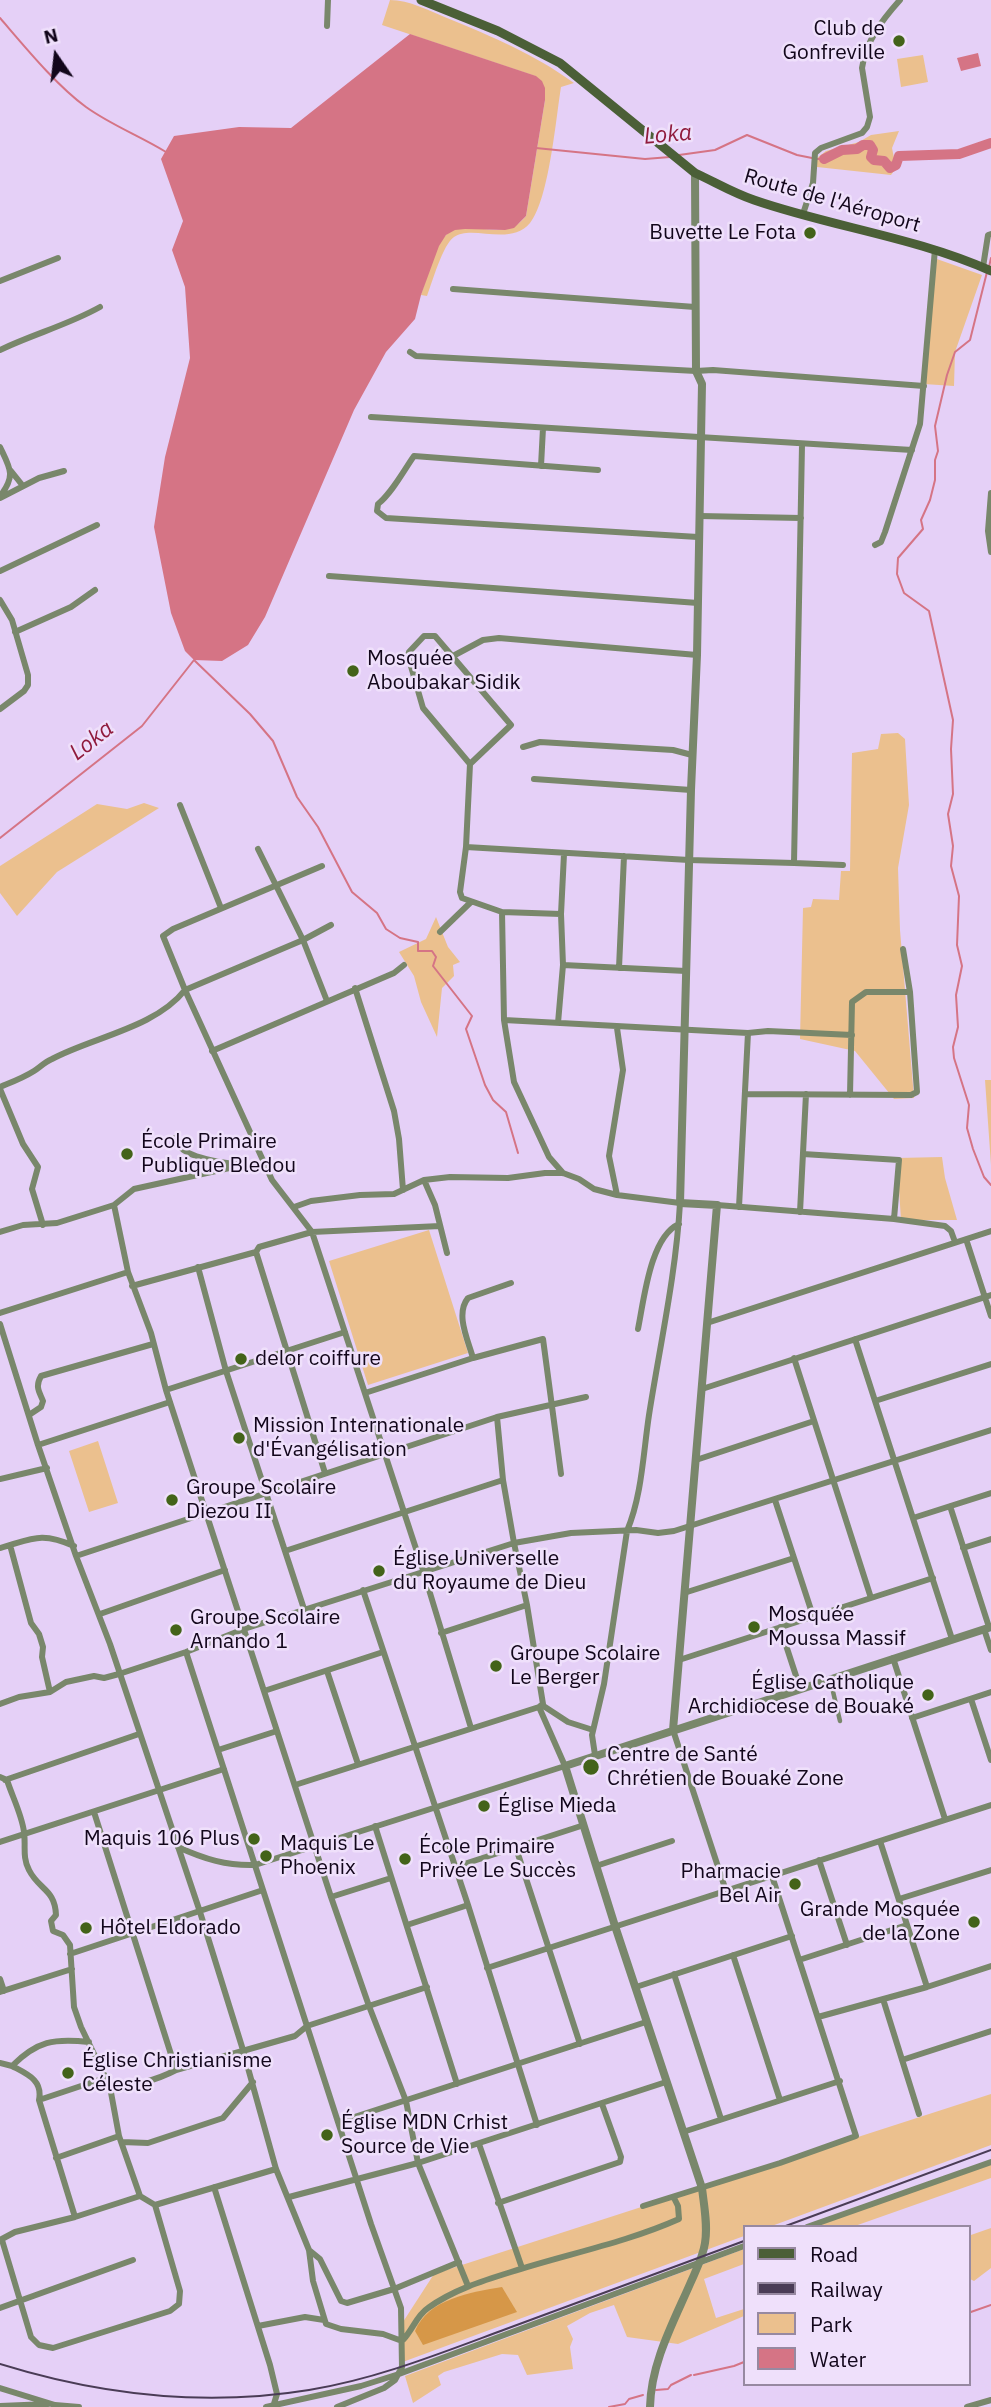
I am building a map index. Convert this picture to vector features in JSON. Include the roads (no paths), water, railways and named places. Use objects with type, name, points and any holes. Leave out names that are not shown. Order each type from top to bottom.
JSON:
[{"type":"main road","name":"Route de l'Aéroport","points":[[421,0],[498,31],[560,63],[695,173],[753,200],[934,249],[987,269]]},
{"type":"street","points":[[327,26],[328,0]]},
{"type":"street","points":[[803,214],[813,183],[815,153],[821,148],[862,133],[867,127],[870,117],[863,61],[874,32],[900,0]]},
{"type":"street","points":[[596,1755],[593,1730],[604,1684],[627,1531],[635,1511],[642,1473],[650,1405],[678,1245],[700,516],[699,437],[702,384],[696,371],[695,173]]},
{"type":"street","points":[[987,269],[986,244],[988,235],[991,234]]},
{"type":"street","points":[[875,545],[881,542],[885,532],[920,424],[934,249]]},
{"type":"street","points":[[0,281],[58,258]]},
{"type":"street","points":[[453,289],[695,307]]},
{"type":"street","points":[[0,350],[62,326],[100,307]]},
{"type":"street","points":[[410,352],[416,356],[713,370],[924,386]]},
{"type":"street","points":[[371,417],[912,450]]},
{"type":"street","points":[[541,466],[543,428]]},
{"type":"street","points":[[794,863],[802,444]]},
{"type":"street","points":[[0,447],[11,471],[23,486]]},
{"type":"street","points":[[598,470],[414,456],[387,496],[379,503],[377,511],[386,518],[698,537]]},
{"type":"street","points":[[0,497],[9,484],[11,471]]},
{"type":"street","points":[[0,497],[39,478],[64,471]]},
{"type":"street","points":[[991,493],[988,531],[991,552]]},
{"type":"street","points":[[700,516],[801,518]]},
{"type":"street","points":[[0,571],[97,525]]},
{"type":"street","points":[[329,576],[698,603]]},
{"type":"street","points":[[15,632],[71,607],[95,590]]},
{"type":"street","points":[[0,600],[12,620],[28,675],[28,685],[13,701],[0,709]]},
{"type":"street","points":[[470,764],[512,725],[436,636],[424,636],[408,656],[422,708],[470,764],[466,847],[460,892],[462,898],[502,912],[561,914]]},
{"type":"street","points":[[453,656],[483,640],[499,638],[697,654]]},
{"type":"street","points":[[523,747],[540,742],[673,750],[692,755]]},
{"type":"street","points":[[534,779],[691,790]]},
{"type":"street","points":[[180,805],[221,908]]},
{"type":"street","points":[[466,847],[689,860],[843,865]]},
{"type":"street","points":[[258,849],[303,940],[327,1001]]},
{"type":"street","points":[[558,1023],[563,965],[561,914],[564,854]]},
{"type":"street","points":[[619,968],[624,856]]},
{"type":"street","points":[[322,866],[173,929],[163,936],[212,1051],[272,1180],[312,1232],[423,1570],[471,1728]]},
{"type":"street","points":[[440,932],[471,902]]},
{"type":"street","points":[[502,912],[504,1020],[514,1082],[549,1157],[563,1173]]},
{"type":"street","points":[[43,1225],[32,1189],[38,1167],[23,1144],[0,1088],[33,1072],[50,1059],[127,1029],[161,1012],[185,990],[303,940],[331,925]]},
{"type":"street","points":[[746,1094],[911,1095],[917,1092],[910,992],[903,948]]},
{"type":"street","points":[[212,1051],[394,972],[404,965]]},
{"type":"street","points":[[563,965],[686,971]]},
{"type":"street","points":[[355,988],[394,1111],[403,1190]]},
{"type":"street","points":[[850,1095],[852,1002],[866,992],[910,992]]},
{"type":"street","points":[[504,1020],[617,1028],[852,1035]]},
{"type":"street","points":[[617,1028],[623,1070],[609,1156],[617,1195]]},
{"type":"street","points":[[739,1207],[748,1033]]},
{"type":"street","points":[[800,1212],[806,1094]]},
{"type":"street","points":[[175,1138],[184,1150],[196,1156],[243,1165],[267,1166]]},
{"type":"street","points":[[803,1154],[899,1160],[901,1163],[894,1219]]},
{"type":"street","points":[[0,1231],[23,1225],[57,1223],[94,1213],[114,1205],[134,1189],[243,1165]]},
{"type":"street","points":[[294,1207],[360,1195],[389,1195],[424,1180],[450,1177],[508,1178],[533,1173],[563,1173],[594,1189],[617,1195],[680,1203],[894,1219],[945,1226],[951,1231],[955,1242]]},
{"type":"street","points":[[424,1180],[435,1205],[447,1253]]},
{"type":"street","points":[[114,1205],[132,1286],[146,1317],[166,1390],[331,1897],[369,2007],[406,2101],[418,2163],[468,2286]]},
{"type":"street","points":[[717,1205],[673,1730],[726,1891]]},
{"type":"street","points":[[638,1329],[650,1268],[666,1232],[679,1224]]},
{"type":"street","points":[[132,1286],[256,1252],[259,1247],[312,1232],[440,1226]]},
{"type":"street","points":[[707,1323],[991,1231]]},
{"type":"street","points":[[966,1239],[988,1296],[991,1316]]},
{"type":"street","points":[[256,1252],[326,1473]]},
{"type":"street","points":[[198,1267],[226,1371],[304,1609]]},
{"type":"street","points":[[0,1313],[128,1272]]},
{"type":"street","points":[[473,1358],[461,1312],[463,1303],[468,1298],[511,1283]]},
{"type":"street","points":[[702,1389],[988,1296]]},
{"type":"street","points":[[0,1324],[38,1445],[76,1556],[100,1614],[200,1912],[253,2082],[276,2169],[309,2250],[313,2281],[324,2320],[326,2324],[341,2329],[366,2331],[402,2341]]},
{"type":"street","points":[[166,1390],[345,1332]]},
{"type":"street","points":[[365,1393],[473,1358],[543,1339],[561,1474]]},
{"type":"street","points":[[855,1339],[952,1639]]},
{"type":"street","points":[[29,1415],[41,1407],[43,1401],[37,1391],[41,1376],[153,1344]]},
{"type":"street","points":[[794,1358],[871,1598]]},
{"type":"street","points":[[875,1401],[991,1364]]},
{"type":"street","points":[[76,1556],[497,1417],[586,1397]]},
{"type":"street","points":[[38,1445],[170,1402]]},
{"type":"street","points":[[497,1417],[503,1480],[543,1698],[540,1706],[565,1766],[702,2188],[705,2243],[660,2353],[653,2377],[650,2407]]},
{"type":"street","points":[[696,1460],[814,1421]]},
{"type":"street","points":[[0,1704],[50,1692],[75,1679],[94,1676],[104,1678],[119,1674],[304,1609],[514,1544],[571,1533],[666,1533],[991,1430]]},
{"type":"street","points":[[0,1479],[47,1468]]},
{"type":"street","points":[[285,1551],[503,1480]]},
{"type":"street","points":[[913,1518],[991,1493]]},
{"type":"street","points":[[775,1500],[813,1616]]},
{"type":"street","points":[[950,1506],[988,1627],[991,1650]]},
{"type":"street","points":[[0,1548],[47,1536],[74,1546]]},
{"type":"street","points":[[963,1548],[991,1539]]},
{"type":"street","points":[[10,1545],[31,1623],[39,1634],[43,1647],[42,1657],[50,1692]]},
{"type":"street","points":[[684,1593],[794,1558]]},
{"type":"street","points":[[100,1614],[225,1570]]},
{"type":"street","points":[[679,1660],[933,1578]]},
{"type":"street","points":[[363,1590],[468,1905],[537,2124]]},
{"type":"street","points":[[441,1633],[527,1605]]},
{"type":"street","points":[[780,1627],[800,1688]]},
{"type":"street","points":[[178,1847],[232,1866],[255,1865],[988,1627]]},
{"type":"street","points":[[186,1652],[356,2178],[401,2308],[402,2367],[399,2374],[384,2388],[337,2407]]},
{"type":"street","points":[[264,1691],[383,1652]]},
{"type":"street","points":[[893,1658],[945,1819]]},
{"type":"street","points":[[327,1671],[358,1765]]},
{"type":"street","points":[[830,1679],[840,1721]]},
{"type":"street","points":[[912,1718],[991,1692]]},
{"type":"street","points":[[971,1699],[987,1737],[991,1760]]},
{"type":"street","points":[[295,1785],[540,1706],[568,1722],[593,1730]]},
{"type":"street","points":[[218,1750],[277,1731]]},
{"type":"street","points":[[139,1734],[2,1780],[25,1834],[23,1846],[29,1870],[50,1892],[56,1905],[56,1915],[51,1921],[54,1931],[63,1935],[70,1945],[74,2007],[110,2087],[121,2139],[140,2196],[155,2205],[181,2297],[176,2307],[64,2345],[45,2347],[34,2342],[1,2240],[15,2232],[75,2217],[140,2196]]},
{"type":"street","points":[[0,1842],[224,1769]]},
{"type":"street","points":[[486,1968],[991,1804]]},
{"type":"street","points":[[94,1812],[176,2070]]},
{"type":"street","points":[[455,1867],[584,1825]]},
{"type":"street","points":[[375,1826],[457,2084]]},
{"type":"street","points":[[596,1866],[672,1841]]},
{"type":"street","points":[[880,1841],[927,1987]]},
{"type":"street","points":[[516,1848],[580,2044]]},
{"type":"street","points":[[819,1860],[847,1945]]},
{"type":"street","points":[[899,1899],[991,1870]]},
{"type":"street","points":[[643,2206],[855,2137],[840,2081],[772,1876]]},
{"type":"street","points":[[331,1897],[391,1878]]},
{"type":"street","points":[[70,1954],[263,1890]]},
{"type":"street","points":[[407,1925],[468,1905]]},
{"type":"street","points":[[799,1960],[907,1925]]},
{"type":"street","points":[[636,1987],[792,1936]]},
{"type":"street","points":[[733,1955],[780,2100]]},
{"type":"street","points":[[818,2017],[991,1966]]},
{"type":"street","points":[[0,1979],[2,1992],[72,1969]]},
{"type":"street","points":[[674,1974],[721,2119]]},
{"type":"street","points":[[110,2087],[140,2084],[176,2070],[295,2036],[307,2026],[427,1987]]},
{"type":"street","points":[[883,1999],[919,2114]]},
{"type":"street","points":[[339,2122],[646,2022]]},
{"type":"street","points":[[901,2060],[991,2031]]},
{"type":"street","points":[[12,2066],[39,2044],[62,2039],[89,2042]]},
{"type":"street","points":[[0,2063],[28,2074],[38,2083],[39,2100],[75,2217]]},
{"type":"street","points":[[39,2100],[105,2078]]},
{"type":"street","points":[[683,2132],[840,2081]]},
{"type":"street","points":[[56,2158],[121,2139],[148,2143],[223,2118],[253,2082]]},
{"type":"street","points":[[289,2197],[418,2163],[666,2082]]},
{"type":"street","points":[[498,2203],[620,2162],[621,2157],[602,2104]]},
{"type":"street","points":[[479,2144],[522,2268]]},
{"type":"street","points":[[813,2225],[991,2162]]},
{"type":"street","points":[[155,2205],[276,2169]]},
{"type":"street","points":[[214,2188],[277,2394],[273,2407]]},
{"type":"street","points":[[402,2341],[423,2312],[468,2286],[581,2250],[631,2238],[679,2219],[674,2198]]},
{"type":"street","points":[[266,2407],[361,2386],[399,2374],[743,2246]]},
{"type":"street","points":[[309,2250],[320,2259],[343,2303],[394,2289],[459,2263]]},
{"type":"street","points":[[0,2308],[133,2260]]},
{"type":"street","points":[[258,2326],[305,2318],[324,2320]]},
{"type":"street","points":[[0,2388],[53,2405]]},
{"type":"street","points":[[967,2407],[991,2400]]},
{"type":"street","points":[[0,2406],[79,2407]]},
{"type":"water","points":[[410,34],[536,76],[542,81],[545,100],[526,216],[514,228],[455,230],[446,235],[439,246],[415,319],[386,352],[354,410],[265,617],[248,645],[222,661],[194,660],[185,651],[171,613],[154,527],[165,457],[190,358],[185,287],[172,250],[183,221],[161,159],[174,136],[239,127],[291,128]]},
{"type":"water","points":[[978,53],[981,66],[961,71],[957,58]]},
{"type":"waterway","points":[[0,18],[63,88],[86,107],[166,152]]},
{"type":"waterway","name":"Loka","points":[[679,155],[715,150],[747,135],[797,155],[812,158]]},
{"type":"waterway","name":"Loka","points":[[824,159],[842,150],[870,145],[873,150],[871,157],[884,161],[890,168],[896,165],[899,156],[959,154],[991,143]]},
{"type":"waterway","name":"Loka","points":[[536,148],[645,159],[670,157]]},
{"type":"waterway","name":"Loka","points":[[817,159],[824,159]]},
{"type":"waterway","points":[[989,267],[991,258]]},
{"type":"waterway","points":[[987,272],[970,340],[955,352],[947,375],[935,426],[938,451],[935,480],[921,520],[923,529],[898,558],[897,574],[904,593],[929,611],[953,720],[953,794],[948,814],[953,846],[951,866],[959,896],[957,945],[962,966],[956,995],[958,1027],[953,1047],[969,1105],[967,1128],[984,1177],[991,1185]]},
{"type":"waterway","points":[[0,838],[142,726],[194,660],[250,714],[273,741],[297,797],[318,827],[352,892],[377,913],[386,929],[400,938],[418,942],[418,951],[432,951],[436,957],[433,966],[472,1016],[466,1029],[485,1085],[493,1100],[506,1112],[518,1153]]},
{"type":"waterway","points":[[970,2312],[991,2305]]},
{"type":"waterway","points":[[694,2375],[743,2362]]},
{"type":"waterway","points":[[656,2390],[668,2389],[691,2375]]},
{"type":"waterway","points":[[609,2407],[625,2404],[629,2399],[643,2395]]},
{"type":"railway","points":[[788,2225],[991,2150]]},
{"type":"railway","points":[[0,2364],[76,2384],[153,2395],[231,2397],[309,2390],[409,2364],[743,2241]]},
{"type":"place","name":"Club de Gonfreville","points":[[899,41]]},
{"type":"place","name":"Buvette Le Fota","points":[[810,233]]},
{"type":"place","name":"Mosquée Aboubakar Sidik","points":[[353,671]]},
{"type":"place","name":"École Primaire Publique Bledou","points":[[127,1154]]},
{"type":"place","name":"delor coiffure","points":[[241,1359]]},
{"type":"place","name":"Mission Internationale d'Évangélisation","points":[[239,1438]]},
{"type":"place","name":"Groupe Scolaire Diezou II","points":[[172,1500]]},
{"type":"place","name":"Église Universelle du Royaume de Dieu","points":[[379,1571]]},
{"type":"place","name":"Mosquée Moussa Massif","points":[[754,1627]]},
{"type":"place","name":"Groupe Scolaire Arnando 1","points":[[176,1630]]},
{"type":"place","name":"Groupe Scolaire Le Berger","points":[[496,1666]]},
{"type":"place","name":"Église Catholique Archidiocese de Bouaké","points":[[928,1695]]},
{"type":"place","name":"Centre de Santé Chrétien de Bouaké Zone","points":[[591,1767]]},
{"type":"place","name":"Église Mieda","points":[[484,1806]]},
{"type":"place","name":"Maquis 106 Plus","points":[[254,1839]]},
{"type":"place","name":"Maquis Le Phoenix","points":[[266,1856]]},
{"type":"place","name":"École Primaire Privée Le Succès","points":[[405,1859]]},
{"type":"place","name":"Pharmacie Bel Air","points":[[795,1884]]},
{"type":"place","name":"Grande Mosquée de la Zone","points":[[974,1922]]},
{"type":"place","name":"Hôtel Eldorado","points":[[86,1928]]},
{"type":"place","name":"Église Christianisme Céleste","points":[[68,2073]]},
{"type":"place","name":"Église MDN Crhist Source de Vie","points":[[327,2135]]}]
